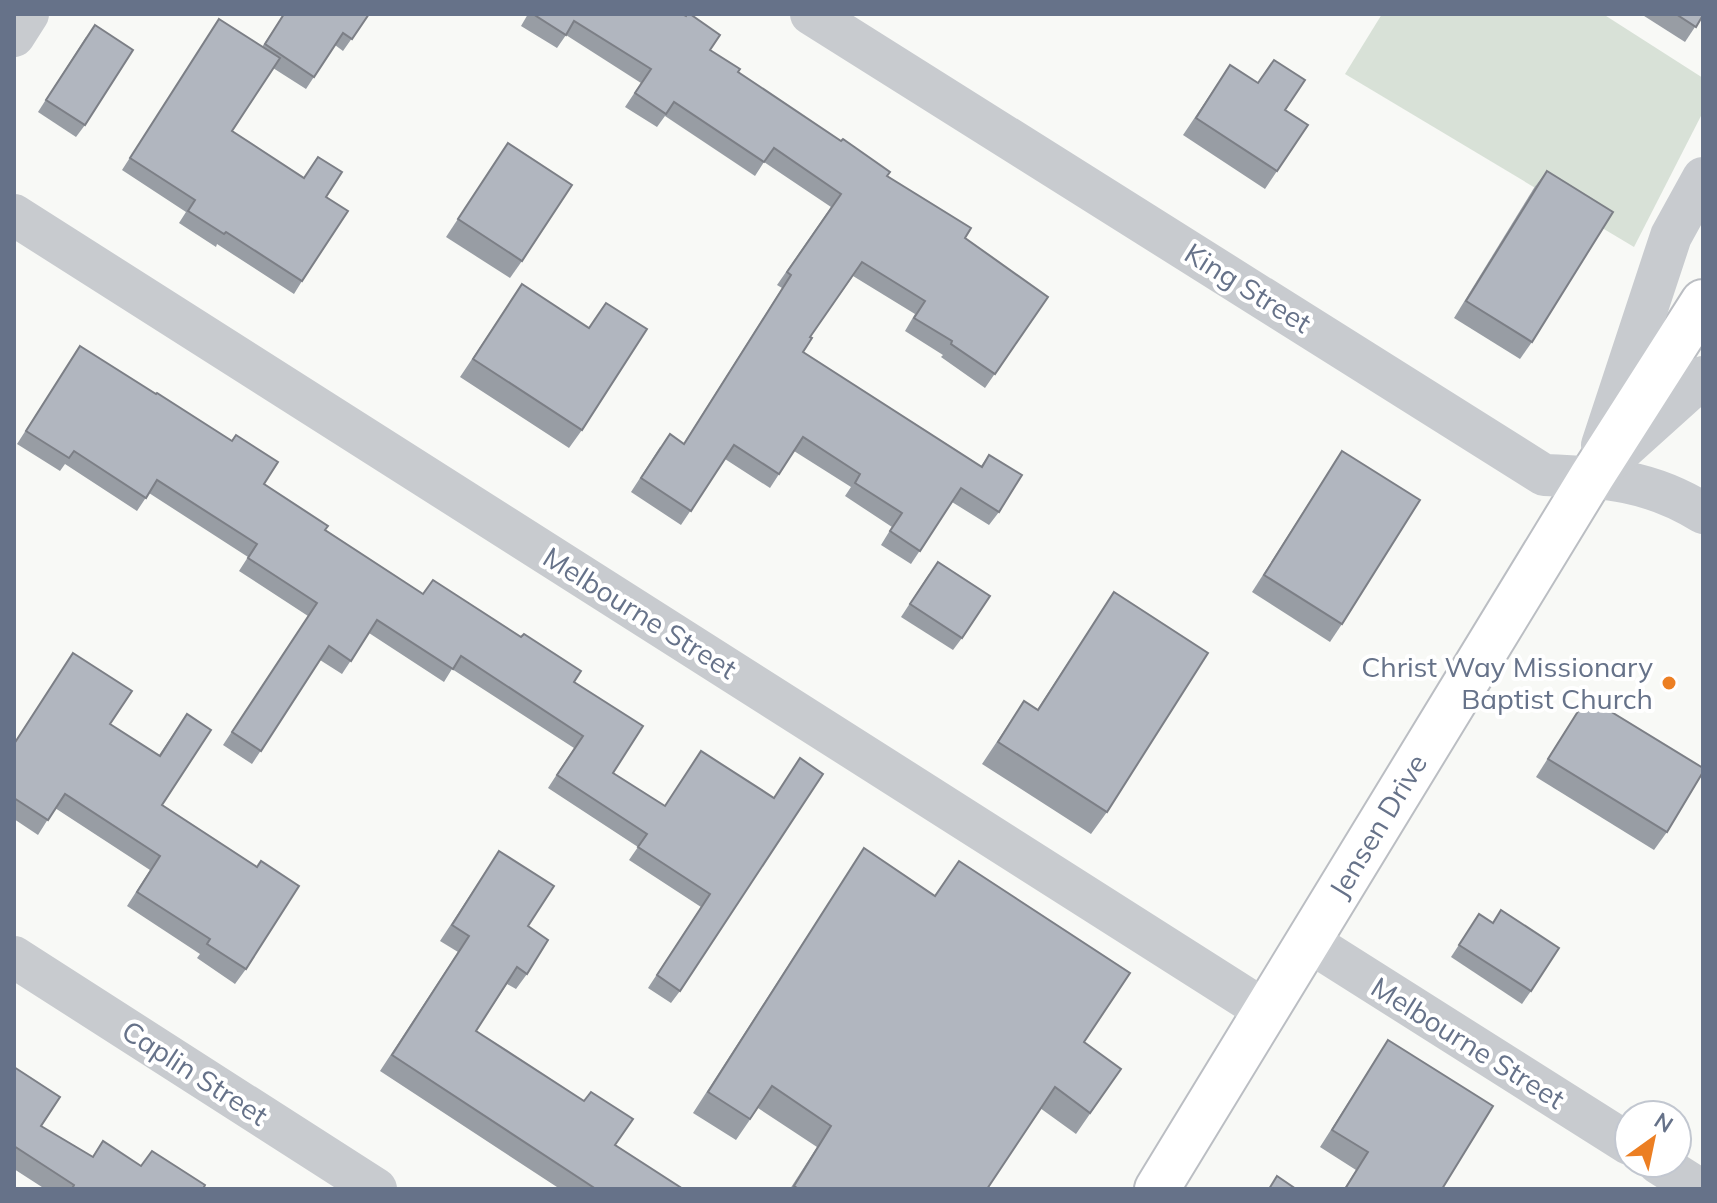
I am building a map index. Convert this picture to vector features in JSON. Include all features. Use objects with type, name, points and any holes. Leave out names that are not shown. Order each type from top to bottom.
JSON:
[{"type":"main road","name":"Jensen Drive","points":[[1157,1189],[1592,476],[1703,302]]},
{"type":"street","points":[[14,36],[28,14]]},
{"type":"street","name":"King Street","points":[[811,14],[1544,475],[1592,476],[1638,484],[1680,499],[1703,513]]},
{"type":"street","points":[[1592,476],[1671,236],[1703,178]]},
{"type":"street","name":"Melbourne Street","points":[[14,215],[1266,1011]]},
{"type":"street","points":[[1592,476],[1703,377]]},
{"type":"street","name":"Melbourne Street","points":[[1308,941],[1613,1134]]},
{"type":"street","name":"Caplin Street","points":[[14,957],[376,1189]]},
{"type":"shaded area","points":[[1382,14],[1603,14],[1703,78],[1703,112],[1634,247],[1345,74]]},
{"type":"building","points":[[284,14],[369,14],[352,39],[343,33],[314,77],[265,44]]},
{"type":"building","points":[[533,14],[690,14],[720,35],[710,50],[740,69],[738,72],[890,172],[887,176],[971,228],[965,238],[1048,297],[995,374],[951,344],[952,341],[914,318],[925,301],[862,262],[803,352],[982,467],[989,455],[1022,475],[999,512],[961,488],[920,551],[890,531],[902,513],[855,483],[860,474],[803,437],[779,474],[734,445],[691,511],[641,478],[670,434],[684,444],[791,275],[787,272],[841,194],[774,148],[764,162],[674,102],[666,114],[635,93],[651,69],[574,21],[566,35]]},
{"type":"building","points":[[1676,14],[1703,14],[1703,15],[1696,27]]},
{"type":"building","points":[[219,19],[280,58],[232,131],[304,178],[318,157],[342,172],[326,197],[348,211],[302,281],[188,211],[195,200],[130,158]]},
{"type":"building","points":[[95,25],[133,50],[85,125],[46,100]]},
{"type":"building","points":[[1274,60],[1305,80],[1285,110],[1308,125],[1277,171],[1196,118],[1230,65],[1258,83]]},
{"type":"building","points":[[508,143],[572,185],[522,261],[458,219]]},
{"type":"building","points":[[1547,171],[1613,212],[1532,342],[1466,301]]},
{"type":"building","points":[[522,284],[589,328],[606,303],[647,329],[582,430],[473,359]]},
{"type":"building","points":[[80,346],[232,441],[236,435],[278,462],[264,484],[328,526],[325,530],[423,594],[433,580],[521,637],[524,634],[581,671],[574,682],[643,726],[613,773],[665,806],[701,751],[774,798],[800,758],[823,774],[680,991],[657,975],[710,894],[638,847],[647,834],[557,775],[583,736],[461,656],[453,669],[377,620],[351,661],[329,646],[261,751],[232,732],[317,603],[248,558],[257,544],[157,480],[146,498],[74,451],[69,458],[26,431]]},
{"type":"building","points":[[1342,451],[1420,500],[1342,624],[1264,575]]},
{"type":"building","points":[[938,562],[990,596],[962,638],[910,604]]},
{"type":"building","points":[[1114,592],[1208,653],[1107,812],[998,742],[1024,701],[1038,710]]},
{"type":"building","points":[[73,653],[132,691],[110,724],[160,756],[187,714],[211,730],[162,805],[257,867],[261,861],[299,886],[246,969],[207,944],[210,939],[137,892],[160,856],[65,794],[48,820],[14,798],[14,744]]},
{"type":"building","points":[[1587,697],[1703,768],[1667,832],[1548,759]]},
{"type":"building","points":[[864,848],[935,896],[959,861],[1130,973],[1084,1042],[1121,1069],[1090,1113],[1055,1087],[987,1189],[799,1189],[794,1186],[831,1126],[772,1086],[750,1119],[708,1092]]},
{"type":"building","points":[[499,851],[554,886],[528,926],[548,940],[527,974],[517,967],[476,1031],[584,1101],[591,1092],[633,1119],[615,1145],[683,1189],[596,1189],[392,1055],[469,936],[452,925]]},
{"type":"building","points":[[1501,910],[1559,948],[1531,991],[1459,945],[1479,914],[1493,923]]},
{"type":"building","points":[[1388,1040],[1493,1106],[1442,1189],[1345,1189],[1368,1152],[1332,1130]]},
{"type":"building","points":[[14,1067],[60,1097],[41,1126],[93,1157],[103,1141],[141,1166],[152,1151],[205,1185],[203,1189],[72,1189],[74,1185],[14,1146]]},
{"type":"building","points":[[1277,1176],[1296,1189],[1269,1189]]},
{"type":"place","name":"Christ Way Missionary Baptist Church","points":[[1669,683]]}]
